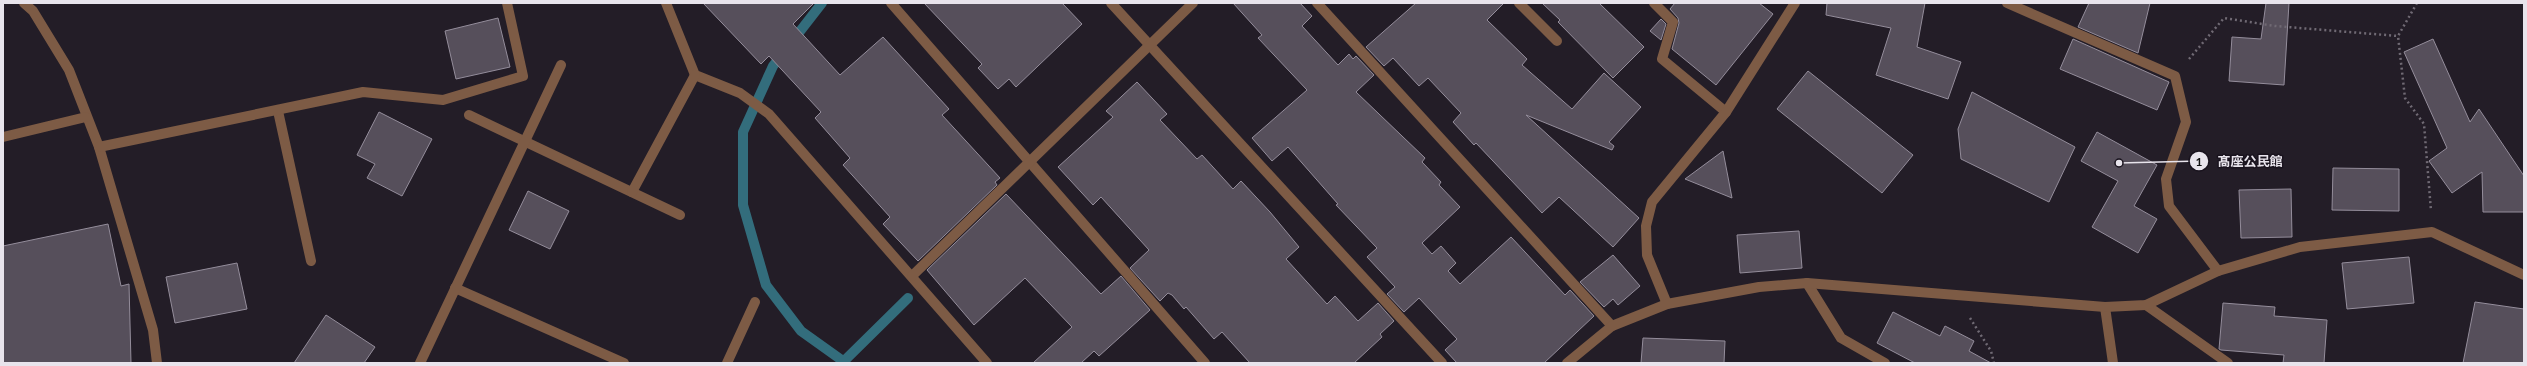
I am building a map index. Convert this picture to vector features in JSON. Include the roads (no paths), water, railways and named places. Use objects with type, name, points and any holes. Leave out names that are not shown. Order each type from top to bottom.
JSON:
[{"type":"street","points":[[24,3],[33,11],[68,70],[86,118],[99,147],[153,330],[157,363]]},
{"type":"street","points":[[99,147],[278,111],[363,92],[443,100],[523,76],[507,3]]},
{"type":"street","points":[[666,3],[695,75],[740,93],[769,114],[987,363]]},
{"type":"street","points":[[891,3],[1205,363]]},
{"type":"street","points":[[1111,3],[1442,363]]},
{"type":"street","points":[[912,276],[1193,3]]},
{"type":"street","points":[[1317,3],[1612,326]]},
{"type":"street","points":[[1519,3],[1556,41]]},
{"type":"street","points":[[1654,3],[1673,22],[1662,59],[1726,112]]},
{"type":"street","points":[[1667,304],[1647,255],[1646,226],[1652,202],[1726,112],[1795,3]]},
{"type":"street","points":[[2007,3],[2175,76],[2186,122],[2166,179],[2169,206],[2218,271]]},
{"type":"street","points":[[420,363],[561,65]]},
{"type":"street","points":[[632,192],[695,75]]},
{"type":"street","points":[[278,111],[312,261]]},
{"type":"street","points":[[469,115],[680,215]]},
{"type":"street","points":[[3,137],[86,118]]},
{"type":"street","points":[[1567,363],[1612,326],[1667,304],[1759,287],[1807,283],[2105,307],[2146,305],[2218,271],[2300,247],[2432,232],[2524,275]]},
{"type":"street","points":[[1807,283],[1841,338],[1885,363]]},
{"type":"street","points":[[456,288],[624,363]]},
{"type":"street","points":[[727,363],[755,302]]},
{"type":"street","points":[[2146,305],[2228,363]]},
{"type":"street","points":[[2105,307],[2113,363]]},
{"type":"waterway","points":[[822,3],[773,66],[743,132],[743,205],[766,285],[801,331],[843,361]]},
{"type":"waterway","points":[[842,363],[908,298]]},
{"type":"place","name":"髙座公民館","points":[[2119,163]]}]
